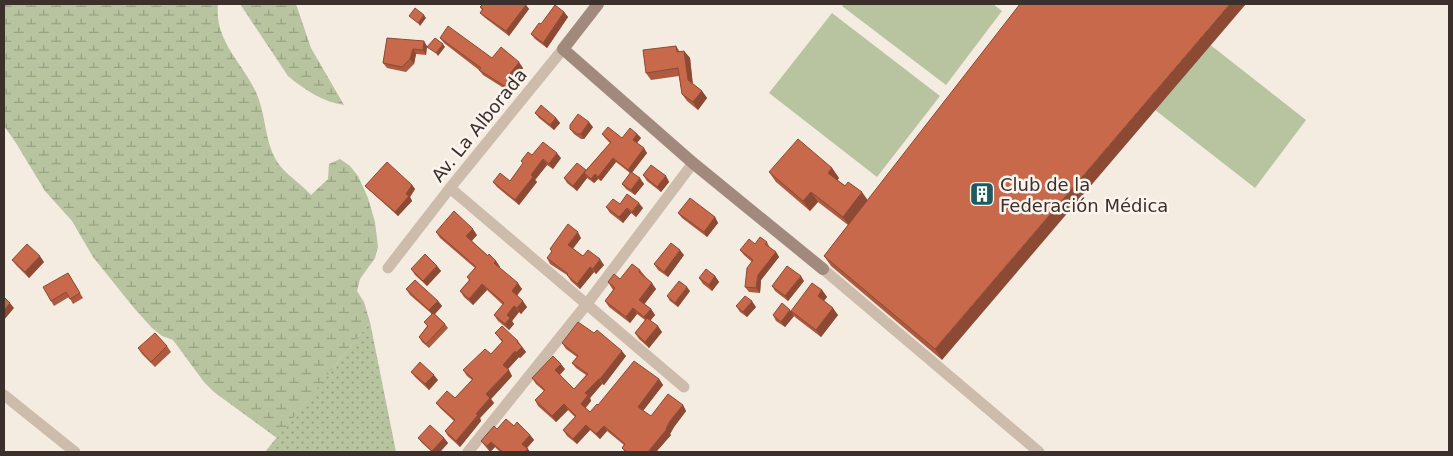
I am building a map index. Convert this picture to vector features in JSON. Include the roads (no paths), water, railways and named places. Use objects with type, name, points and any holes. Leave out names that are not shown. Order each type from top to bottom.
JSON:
[{"type":"main road","name":"Av. La Alborada","points":[[562,49],[598,4]]},
{"type":"main road","points":[[562,49],[694,163],[823,268]]},
{"type":"street","name":"Av. La Alborada","points":[[388,268],[562,49]]},
{"type":"street","points":[[469,452],[586,305],[694,163]]},
{"type":"street","points":[[450,188],[684,388]]},
{"type":"street","points":[[823,268],[1039,452]]},
{"type":"street","points":[[4,395],[75,452]]},
{"type":"place","name":"Club de la Federación Médica","points":[[982,194]]}]
